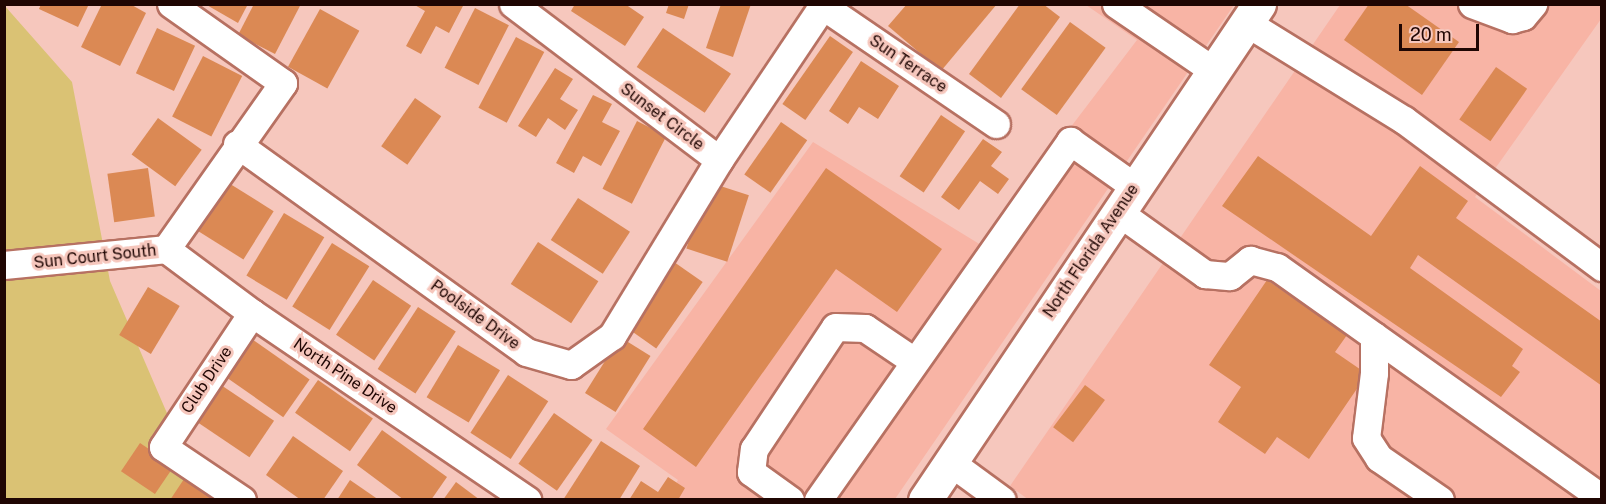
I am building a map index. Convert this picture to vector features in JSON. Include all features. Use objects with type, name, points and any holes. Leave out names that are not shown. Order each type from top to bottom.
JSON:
[{"type":"main road","name":"North Florida Avenue","points":[[925,500],[1253,14]]},
{"type":"street","name":"Sun Court South","points":[[4,265],[166,249],[237,144],[284,83],[171,4]]},
{"type":"street","name":"Sunset Circle","points":[[513,4],[719,160],[822,5]]},
{"type":"street","points":[[1116,4],[1214,71]]},
{"type":"street","points":[[1472,4],[1512,19],[1523,16],[1533,4]]},
{"type":"street","name":"Sun Terrace","points":[[822,5],[996,124]]},
{"type":"street","points":[[1253,14],[1404,120],[1602,267]]},
{"type":"street","points":[[818,500],[1070,141],[1126,199],[1205,274],[1230,276],[1250,260],[1277,267],[1602,498]]},
{"type":"street","name":"Poolside Drive","points":[[237,144],[526,352],[571,365],[612,336],[719,160]]},
{"type":"street","name":"North Pine Drive","points":[[166,249],[252,313],[527,500]]},
{"type":"street","name":"Club Drive","points":[[242,500],[163,447],[252,313]]},
{"type":"street","points":[[790,500],[751,472],[754,449],[835,327],[865,328],[914,361]]},
{"type":"street","points":[[1374,336],[1374,373],[1366,438],[1379,458],[1440,500]]},
{"type":"street","points":[[950,462],[1002,500]]},
{"type":"shaded area","points":[[4,5],[72,82],[110,281],[204,499],[5,499]]},
{"type":"shaded area","points":[[1086,5],[1234,5],[895,499],[667,499],[678,480],[606,429],[813,142],[981,245],[1137,40]]},
{"type":"shaded area","points":[[1340,5],[1601,5],[1601,19],[1475,197],[1601,291],[1601,499],[1029,500],[1010,486]]},
{"type":"building","points":[[41,4],[89,4],[78,27],[39,9]]},
{"type":"building","points":[[102,4],[130,4],[146,13],[120,66],[81,47]]},
{"type":"building","points":[[205,4],[248,4],[238,23]]},
{"type":"building","points":[[254,4],[301,4],[275,54],[238,35]]},
{"type":"building","points":[[413,4],[464,4],[449,33],[436,26],[421,54],[406,46],[425,11]]},
{"type":"building","points":[[575,4],[625,4],[644,17],[625,46],[571,11]]},
{"type":"building","points":[[669,4],[689,4],[684,19],[666,13]]},
{"type":"building","points":[[721,4],[751,4],[733,57],[706,48]]},
{"type":"building","points":[[907,4],[997,4],[941,71],[888,26]]},
{"type":"building","points":[[1020,4],[1043,4],[1060,17],[1001,98],[969,74]]},
{"type":"building","points":[[1369,4],[1405,4],[1459,42],[1422,95],[1344,40]]},
{"type":"building","points":[[475,8],[509,25],[478,85],[445,68]]},
{"type":"building","points":[[320,9],[359,31],[327,89],[288,67]]},
{"type":"building","points":[[1070,22],[1106,48],[1057,115],[1021,89]]},
{"type":"building","points":[[157,28],[195,46],[174,91],[136,73]]},
{"type":"building","points":[[663,28],[731,74],[705,113],[637,67]]},
{"type":"building","points":[[830,36],[853,52],[805,120],[782,104]]},
{"type":"building","points":[[516,37],[544,52],[507,123],[478,108]]},
{"type":"building","points":[[203,56],[242,76],[211,137],[172,117]]},
{"type":"building","points":[[861,61],[899,86],[878,119],[859,107],[848,124],[829,111]]},
{"type":"building","points":[[1496,67],[1527,89],[1490,141],[1459,119]]},
{"type":"building","points":[[555,68],[573,79],[560,99],[578,110],[565,130],[548,118],[536,137],[518,126]]},
{"type":"building","points":[[593,95],[612,104],[602,122],[620,131],[601,166],[583,156],[574,173],[556,163]]},
{"type":"building","points":[[415,98],[441,116],[407,165],[381,146]]},
{"type":"building","points":[[941,115],[965,131],[924,193],[900,176]]},
{"type":"building","points":[[158,118],[202,150],[175,186],[132,154]]},
{"type":"building","points":[[637,121],[666,136],[632,204],[602,189]]},
{"type":"building","points":[[781,122],[807,140],[771,193],[744,174]]},
{"type":"building","points":[[983,139],[1002,152],[991,166],[1009,179],[998,194],[980,181],[959,210],[941,197]]},
{"type":"building","points":[[1258,156],[1371,236],[1420,166],[1468,201],[1456,218],[1602,322],[1602,386],[1418,255],[1410,268],[1523,349],[1512,366],[1520,372],[1501,397],[1222,206]]},
{"type":"building","points":[[148,168],[155,217],[114,222],[107,174]]},
{"type":"building","points":[[826,168],[942,249],[897,312],[836,269],[696,467],[643,429]]},
{"type":"building","points":[[227,182],[274,211],[243,259],[197,230]]},
{"type":"building","points":[[708,182],[749,195],[727,262],[686,249]]},
{"type":"building","points":[[578,198],[630,232],[603,274],[551,240]]},
{"type":"building","points":[[284,213],[324,237],[287,300],[246,276]]},
{"type":"building","points":[[538,242],[598,281],[571,323],[511,284]]},
{"type":"building","points":[[332,243],[369,266],[330,330],[292,307]]},
{"type":"building","points":[[674,262],[703,282],[656,348],[628,328]]},
{"type":"building","points":[[373,280],[411,306],[374,360],[336,335]]},
{"type":"building","points":[[1267,280],[1347,335],[1335,352],[1367,374],[1309,459],[1277,437],[1265,454],[1218,422],[1241,387],[1209,365]]},
{"type":"building","points":[[148,287],[180,306],[151,354],[119,335]]},
{"type":"building","points":[[418,307],[456,332],[415,394],[378,369]]},
{"type":"building","points":[[249,337],[310,379],[283,417],[223,375]]},
{"type":"building","points":[[620,337],[651,356],[616,412],[585,393]]},
{"type":"building","points":[[458,345],[500,370],[469,423],[427,397]]},
{"type":"building","points":[[508,375],[548,401],[511,459],[470,433]]},
{"type":"building","points":[[318,380],[373,418],[350,451],[295,413]]},
{"type":"building","points":[[221,385],[274,421],[249,457],[196,421]]},
{"type":"building","points":[[1085,385],[1105,400],[1073,442],[1053,427]]},
{"type":"building","points":[[554,413],[593,440],[557,491],[518,464]]},
{"type":"building","points":[[382,430],[447,477],[431,500],[404,500],[357,465]]},
{"type":"building","points":[[293,436],[343,471],[323,500],[301,500],[266,475]]},
{"type":"building","points":[[601,441],[640,466],[619,500],[563,500]]},
{"type":"building","points":[[140,443],[174,466],[155,494],[121,471]]},
{"type":"building","points":[[668,477],[685,488],[678,500],[629,500],[641,481],[658,492]]},
{"type":"building","points":[[184,479],[214,500],[170,500]]},
{"type":"building","points":[[350,480],[379,500],[337,500]]},
{"type":"building","points":[[456,482],[480,500],[443,500]]}]
